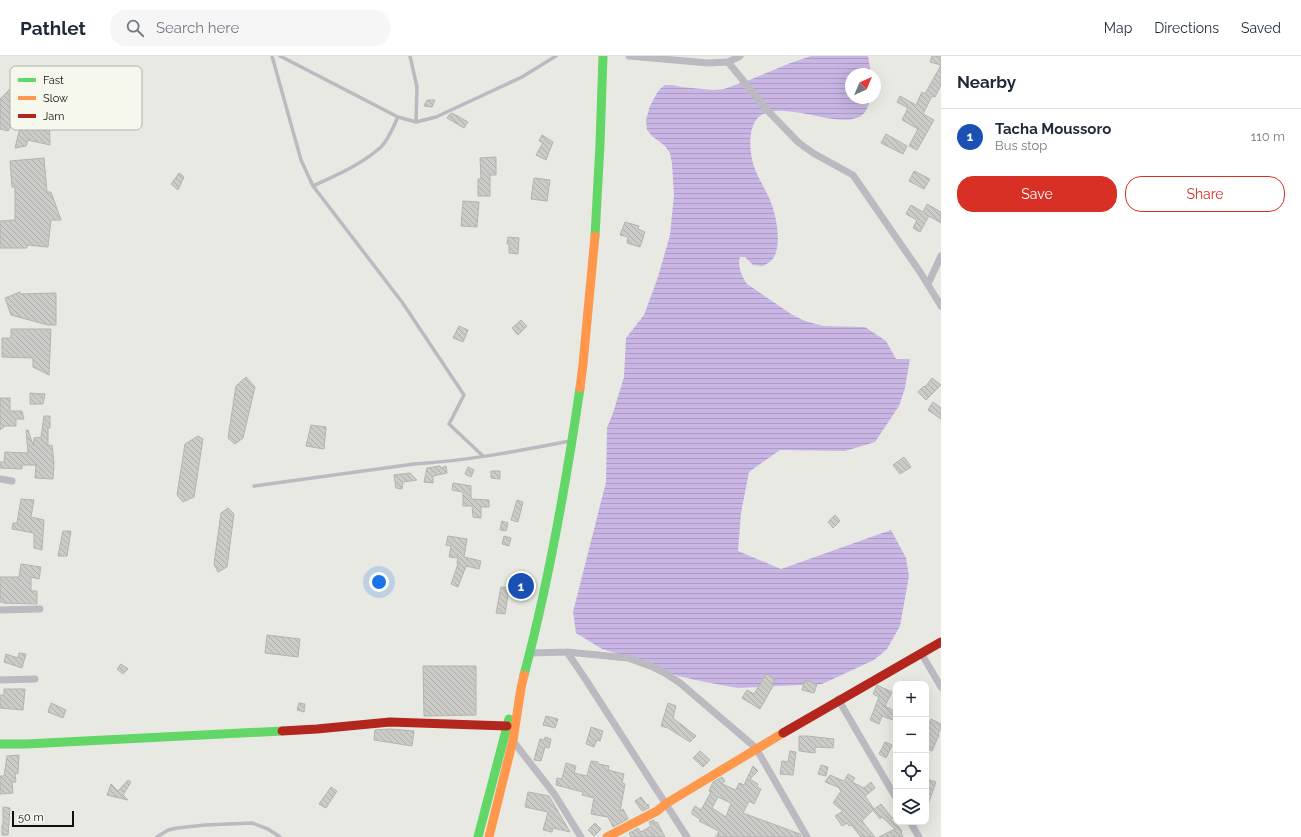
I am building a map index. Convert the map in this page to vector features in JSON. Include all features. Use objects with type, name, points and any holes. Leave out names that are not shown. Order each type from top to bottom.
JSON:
[{"type":"main road","points":[[489,837],[513,740],[521,688],[530,653],[558,520],[572,440],[583,364],[594,251],[603,56]]},
{"type":"main road","points":[[607,837],[650,814],[838,699],[941,642]]},
{"type":"main road","points":[[478,837],[510,712],[521,688]]},
{"type":"main road","points":[[0,744],[26,744],[309,729],[390,722],[507,726]]},
{"type":"street","points":[[629,56],[708,63],[728,62],[740,56]]},
{"type":"street","points":[[728,62],[768,111],[799,143],[813,153],[853,175],[928,284],[941,306]]},
{"type":"street","points":[[928,284],[941,256]]},
{"type":"street","points":[[0,479],[12,481]]},
{"type":"street","points":[[0,610],[40,609]]},
{"type":"street","points":[[530,653],[567,652],[628,658],[665,673],[680,683],[756,748],[807,837]]},
{"type":"street","points":[[567,652],[667,803],[687,837]]},
{"type":"street","points":[[921,653],[941,687]]},
{"type":"street","points":[[0,680],[35,679]]},
{"type":"street","points":[[838,699],[893,793]]},
{"type":"street","points":[[513,740],[555,795],[581,837]]},
{"type":"street","points":[[912,825],[919,837]]},
{"type":"lane","points":[[272,56],[301,160],[313,186],[402,302],[464,394],[449,424],[483,456]]},
{"type":"lane","points":[[280,56],[398,117],[416,122],[436,117],[522,77],[556,56]]},
{"type":"lane","points":[[410,56],[417,86],[416,122]]},
{"type":"lane","points":[[313,186],[357,164],[382,146],[391,133],[398,117]]},
{"type":"lane","points":[[254,486],[483,456],[572,440]]},
{"type":"lane","points":[[158,837],[168,830],[177,828],[252,823],[268,829],[280,837]]},
{"type":"shaded area","points":[[811,56],[868,56],[870,68],[845,68],[845,104],[868,104],[865,112],[855,118],[841,120],[790,111],[774,111],[761,115],[753,126],[750,138],[752,159],[755,170],[770,200],[774,213],[778,244],[773,258],[763,266],[753,265],[745,257],[740,257],[740,271],[747,284],[791,314],[805,321],[823,326],[865,327],[886,341],[896,359],[910,359],[905,388],[899,406],[875,442],[845,451],[780,450],[749,472],[741,513],[738,551],[781,569],[891,530],[906,558],[909,576],[900,626],[887,649],[874,660],[822,684],[738,688],[678,676],[632,658],[602,649],[576,633],[573,612],[606,482],[607,428],[624,377],[626,338],[644,315],[658,277],[670,235],[674,195],[672,164],[670,153],[665,146],[647,130],[646,120],[650,106],[657,93],[665,85],[713,90],[724,89]]},
{"type":"building","points":[[932,56],[941,56],[941,65],[930,62]]},
{"type":"building","points":[[941,65],[941,85],[935,97],[932,96],[923,114],[934,120],[917,150],[909,146],[918,129],[902,120],[908,108],[897,102],[900,96],[916,105],[922,92],[925,94]]},
{"type":"building","points":[[10,89],[10,128],[8,131],[0,129],[0,99]]},
{"type":"building","points":[[427,100],[435,100],[432,107],[424,106]]},
{"type":"building","points":[[452,113],[468,122],[464,128],[447,118]]},
{"type":"building","points":[[20,130],[50,130],[50,145],[28,140],[26,146],[15,148]]},
{"type":"building","points":[[886,134],[907,146],[903,154],[881,143]]},
{"type":"building","points":[[542,135],[553,142],[546,160],[536,155],[543,143],[539,141]]},
{"type":"building","points":[[496,157],[496,175],[490,175],[490,196],[478,196],[478,179],[481,179],[480,158]]},
{"type":"building","points":[[44,158],[47,192],[51,192],[61,220],[51,220],[48,247],[27,245],[27,248],[0,248],[0,221],[15,220],[15,187],[12,187],[10,161]]},
{"type":"building","points":[[914,171],[930,179],[924,189],[909,181]]},
{"type":"building","points":[[179,173],[184,177],[178,190],[171,184]]},
{"type":"building","points":[[534,178],[550,180],[547,201],[531,199]]},
{"type":"building","points":[[463,201],[479,202],[477,227],[461,226]]},
{"type":"building","points":[[927,204],[941,212],[941,223],[929,216],[920,232],[913,228],[917,220],[906,214],[911,205],[923,212]]},
{"type":"building","points":[[625,222],[639,226],[638,229],[645,232],[640,247],[627,243],[628,237],[620,235]]},
{"type":"building","points":[[508,237],[519,238],[518,254],[509,253],[509,244],[507,244]]},
{"type":"building","points":[[20,292],[20,294],[56,293],[56,325],[48,325],[11,315],[5,298]]},
{"type":"building","points":[[521,320],[527,326],[518,335],[512,328]]},
{"type":"building","points":[[459,326],[468,330],[463,342],[453,338]]},
{"type":"building","points":[[11,329],[51,329],[49,375],[33,367],[33,358],[2,357],[2,338],[11,338]]},
{"type":"building","points":[[246,377],[255,387],[243,438],[235,444],[228,438],[236,386]]},
{"type":"building","points":[[932,378],[941,385],[926,400],[918,392],[924,386],[925,387]]},
{"type":"building","points":[[30,393],[45,394],[43,404],[30,404]]},
{"type":"building","points":[[0,398],[10,398],[10,411],[22,411],[24,419],[16,419],[16,426],[5,426],[0,430]]},
{"type":"building","points":[[933,402],[941,408],[941,419],[928,410]]},
{"type":"building","points":[[44,416],[50,416],[48,446],[52,445],[54,463],[53,479],[35,478],[36,465],[22,465],[22,469],[0,468],[0,462],[4,462],[5,452],[28,453],[26,430],[28,430],[33,445],[34,438],[41,437]]},
{"type":"building","points":[[311,425],[326,427],[324,449],[306,446]]},
{"type":"building","points":[[198,436],[203,439],[194,497],[183,502],[177,495],[185,444]]},
{"type":"building","points":[[904,457],[911,467],[900,474],[893,465]]},
{"type":"building","points":[[440,466],[441,468],[446,466],[447,473],[433,476],[433,483],[424,482],[427,468]]},
{"type":"building","points":[[468,467],[474,470],[471,477],[465,474]]},
{"type":"building","points":[[491,471],[500,471],[500,479],[491,478]]},
{"type":"building","points":[[410,473],[417,480],[403,482],[402,489],[396,488],[394,475]]},
{"type":"building","points":[[453,483],[471,486],[471,499],[489,500],[489,507],[481,507],[481,518],[473,517],[472,506],[463,506],[463,492],[452,490]]},
{"type":"building","points":[[21,499],[34,500],[31,517],[44,520],[42,550],[34,548],[34,533],[12,529],[13,523],[17,523]]},
{"type":"building","points":[[517,500],[523,502],[518,522],[511,520]]},
{"type":"building","points":[[228,508],[234,514],[227,567],[218,572],[214,564],[221,513]]},
{"type":"building","points":[[835,515],[840,521],[833,528],[828,522]]},
{"type":"building","points":[[502,521],[508,523],[506,531],[500,530]]},
{"type":"building","points":[[63,531],[71,531],[67,556],[58,556]]},
{"type":"building","points":[[448,536],[467,539],[464,557],[481,561],[479,569],[466,566],[458,587],[451,584],[458,564],[458,558],[449,557],[451,546],[446,545]]},
{"type":"building","points":[[504,536],[511,538],[509,546],[502,544]]},
{"type":"building","points":[[21,564],[41,567],[39,579],[31,577],[31,591],[37,591],[37,604],[0,602],[0,577],[19,577]]},
{"type":"building","points":[[501,587],[509,588],[505,614],[496,613]]},
{"type":"building","points":[[267,635],[300,639],[298,657],[265,653]]},
{"type":"building","points":[[19,653],[26,654],[22,668],[4,662],[6,654],[18,658]]},
{"type":"building","points":[[121,664],[128,669],[123,674],[117,669]]},
{"type":"building","points":[[423,666],[476,666],[476,715],[424,716]]},
{"type":"building","points":[[766,674],[775,679],[772,685],[773,686],[760,709],[742,698],[747,690],[754,694]]},
{"type":"building","points":[[805,680],[817,684],[814,693],[802,690]]},
{"type":"building","points":[[877,685],[892,692],[885,706],[893,710],[893,720],[882,716],[879,724],[870,720],[879,697],[873,694]]},
{"type":"building","points":[[4,689],[25,689],[23,710],[0,708],[0,695],[4,695]]},
{"type":"building","points":[[51,703],[66,710],[63,718],[48,712]]},
{"type":"building","points":[[299,703],[305,704],[304,712],[297,710]]},
{"type":"building","points":[[668,703],[676,706],[673,718],[696,736],[690,742],[668,728],[661,726]]},
{"type":"building","points":[[546,716],[558,719],[555,728],[543,725]]},
{"type":"building","points":[[931,719],[941,724],[939,735],[932,751],[929,750],[929,723]]},
{"type":"building","points":[[591,727],[603,731],[600,741],[597,740],[594,747],[586,744]]},
{"type":"building","points":[[390,729],[414,731],[412,746],[374,740],[375,730]]},
{"type":"building","points":[[799,736],[834,739],[833,748],[815,747],[815,753],[799,751]]},
{"type":"building","points":[[545,737],[551,739],[549,748],[545,747],[541,761],[534,760],[540,739],[544,740]]},
{"type":"building","points":[[885,742],[892,745],[886,758],[879,754]]},
{"type":"building","points":[[700,751],[710,760],[703,767],[693,758]]},
{"type":"building","points":[[790,751],[796,752],[793,775],[780,774],[782,761],[788,762]]},
{"type":"building","points":[[19,755],[18,774],[15,773],[16,782],[12,782],[13,793],[0,794],[0,776],[4,776],[7,756]]},
{"type":"building","points":[[591,761],[609,766],[608,770],[624,774],[622,783],[625,784],[620,811],[623,809],[628,819],[613,827],[608,817],[591,814],[594,798],[582,795],[583,792],[556,785],[557,778],[562,779],[566,763],[576,766],[574,773],[587,776]]},
{"type":"building","points":[[821,765],[828,767],[826,776],[818,774]]},
{"type":"building","points":[[753,766],[758,771],[750,779],[758,784],[757,787],[761,789],[754,804],[749,801],[743,813],[800,834],[801,837],[716,837],[719,831],[699,821],[701,820],[692,814],[695,806],[701,810],[711,792],[709,791],[713,782],[722,777],[725,781],[722,784],[736,790],[739,783],[744,785]],"holes":[[[718,797],[731,803],[726,817],[712,808]]]},
{"type":"building","points":[[848,774],[855,778],[852,782],[864,788],[871,782],[875,788],[865,796],[874,809],[862,821],[875,837],[861,837],[851,825],[849,826],[847,823],[842,826],[835,816],[843,811],[833,803],[841,791],[839,789],[840,788],[825,782],[830,775],[844,781]]},
{"type":"building","points":[[128,780],[131,782],[123,795],[128,800],[107,795],[111,784],[118,791]]},
{"type":"building","points":[[929,780],[936,782],[929,801]]},
{"type":"building","points":[[331,787],[337,791],[326,808],[319,804]]},
{"type":"building","points":[[528,792],[549,796],[570,832],[553,828],[552,832],[543,830],[548,812],[525,807]]},
{"type":"building","points":[[641,797],[647,805],[648,804],[649,808],[642,811],[635,801]]},
{"type":"building","points":[[881,804],[892,818],[893,817],[893,825],[898,825],[902,831],[903,837],[879,837],[895,829],[882,817],[880,819],[873,810]]},
{"type":"building","points":[[3,807],[10,808],[8,835],[2,835]]},
{"type":"building","points":[[654,820],[655,823],[657,822],[665,837],[631,837],[629,833],[638,828],[641,832],[651,826],[649,822]]},
{"type":"building","points":[[595,823],[601,829],[594,836],[588,830]]},
{"type":"traffic: fast","points":[[595,236],[603,56]]},
{"type":"traffic: fast","points":[[524,675],[556,532],[580,388]]},
{"type":"traffic: fast","points":[[478,837],[509,719]]},
{"type":"traffic: fast","points":[[0,744],[282,731]]},
{"type":"traffic: slow","points":[[580,388],[595,236]]},
{"type":"traffic: slow","points":[[489,837],[513,740],[524,675]]},
{"type":"traffic: slow","points":[[607,837],[657,811],[667,803],[783,733]]},
{"type":"traffic: jam","points":[[783,733],[941,642]]},
{"type":"traffic: jam","points":[[282,731],[390,722],[507,726]]},
{"type":"place","name":"Tacha Moussoro","points":[[521,586]]}]
